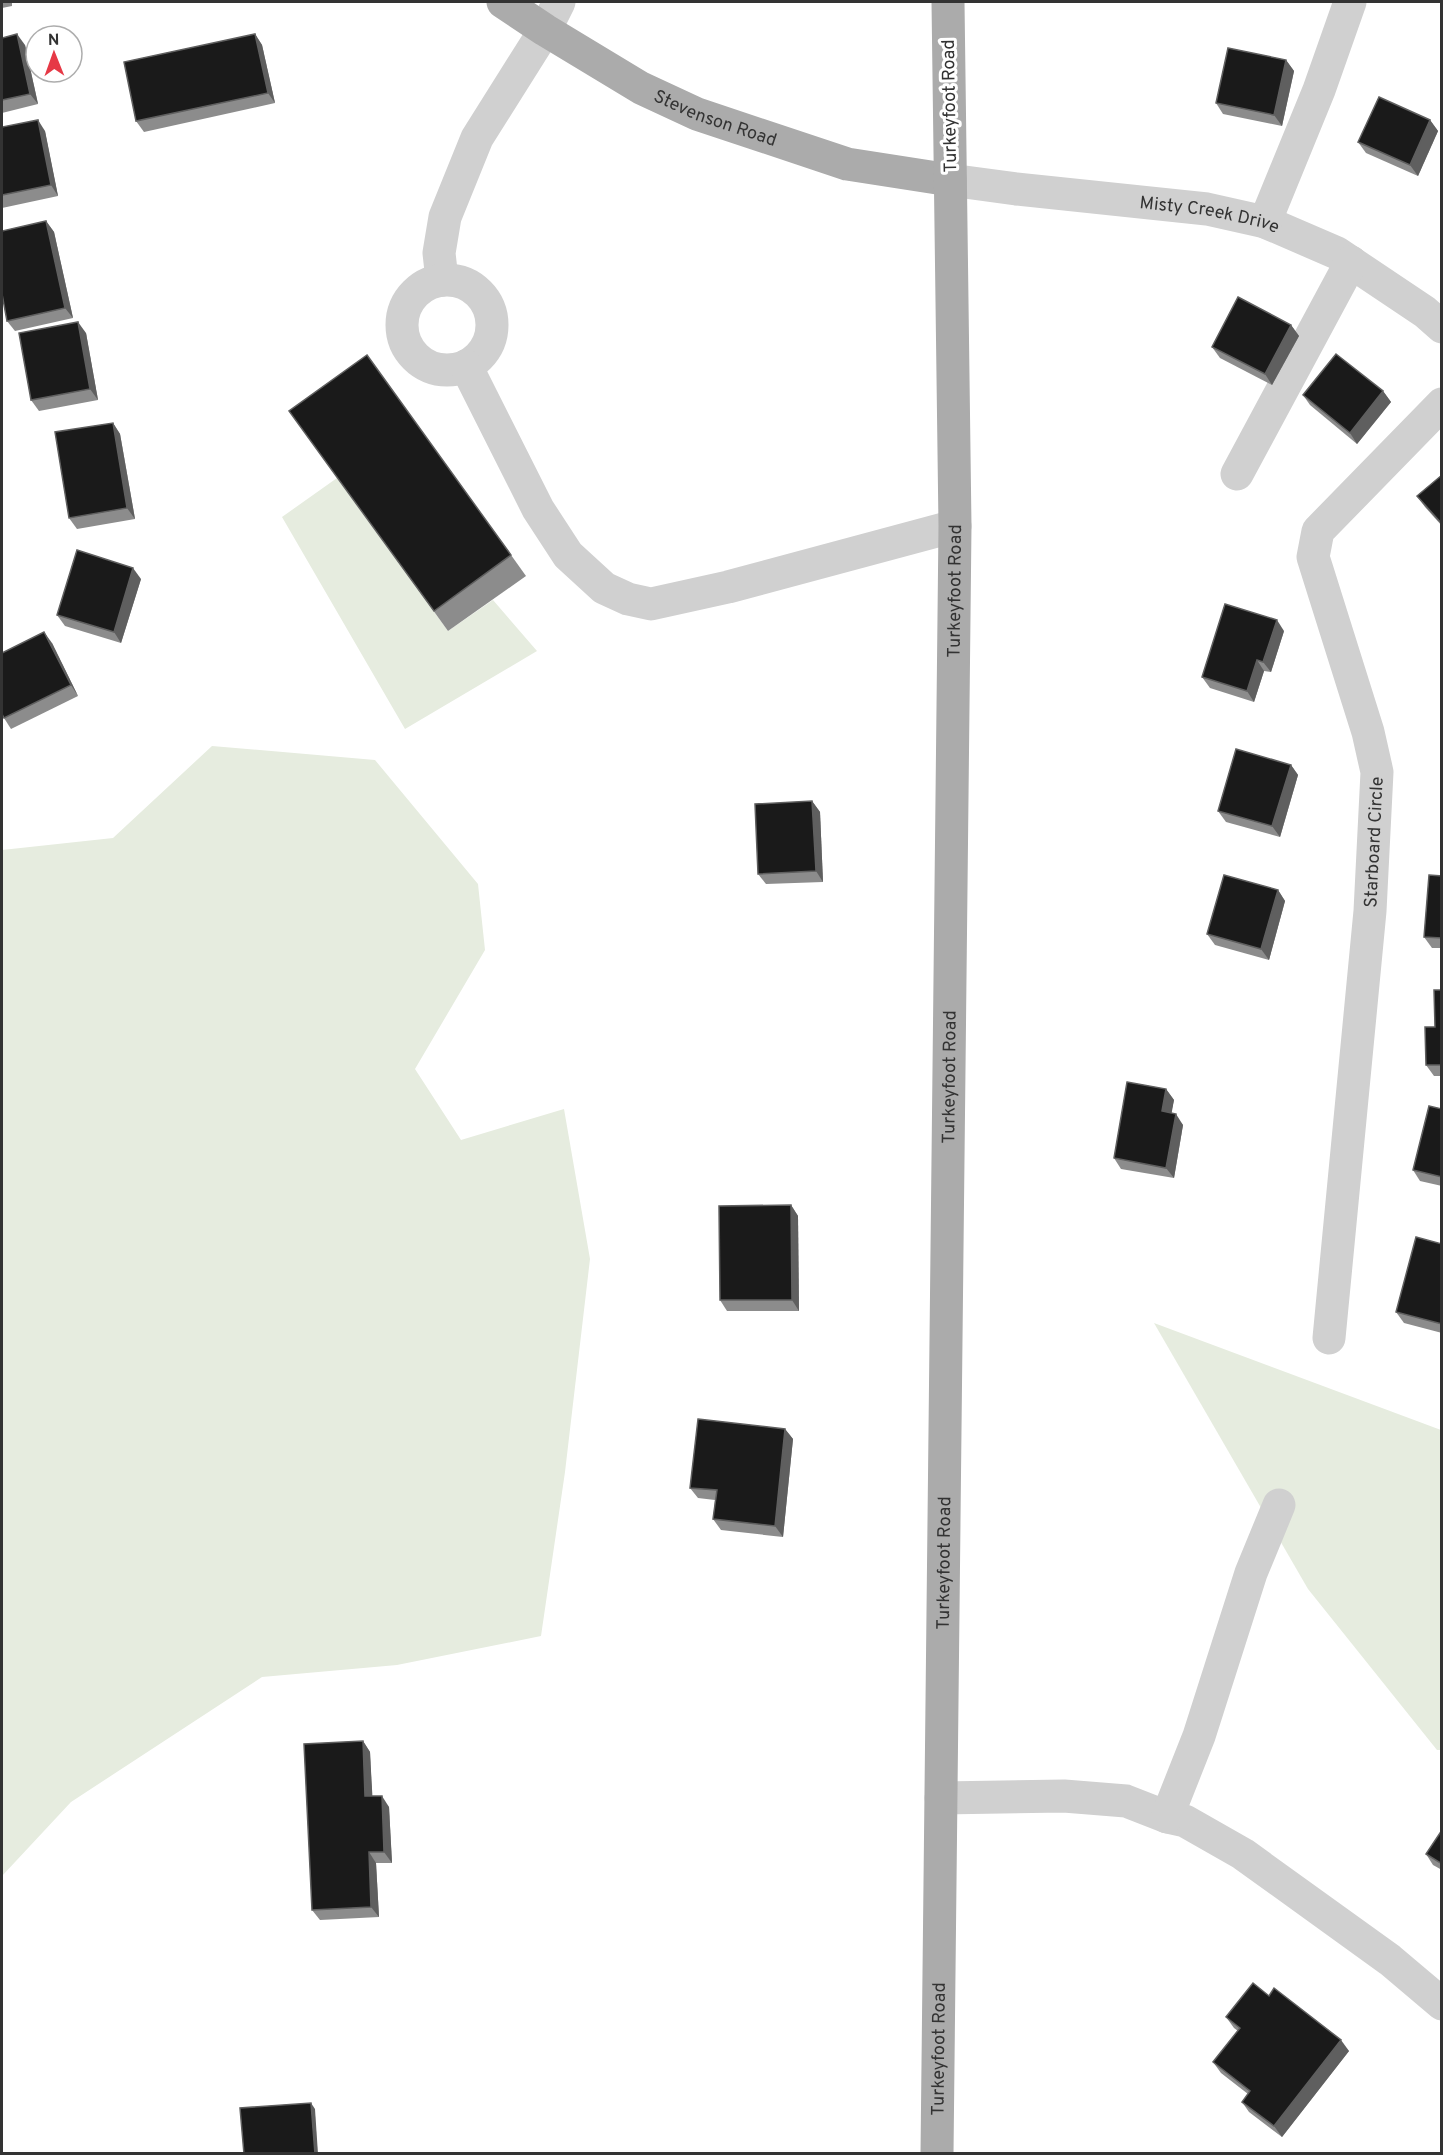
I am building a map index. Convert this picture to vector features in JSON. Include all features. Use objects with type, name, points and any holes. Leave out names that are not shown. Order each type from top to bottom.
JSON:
[{"type":"main road","name":"Stevenson Road","points":[[503,2],[552,16],[641,88],[697,114],[847,164],[950,180]]},
{"type":"main road","name":"Turkeyfoot Road","points":[[937,2154],[955,526],[948,2]]},
{"type":"street","points":[[1265,222],[1318,90],[1350,2]]},
{"type":"street","points":[[442,280],[439,253],[445,217],[477,138],[552,16]]},
{"type":"street","name":"Misty Creek Drive","points":[[950,180],[1207,209],[1265,222],[1337,253],[1425,312],[1442,327]]},
{"type":"street","points":[[1237,474],[1351,262]]},
{"type":"street","points":[[442,280],[456,281],[469,286],[488,306],[492,320],[492,334],[487,348],[478,359],[466,366],[451,370],[435,369],[421,363],[410,352],[403,338],[402,322],[405,307],[414,294],[427,285],[442,280]]},
{"type":"street","points":[[466,366],[538,508],[568,555],[604,588],[628,599],[651,604],[728,587],[955,526]]},
{"type":"street","name":"Starboard Circle","points":[[1329,1338],[1370,911],[1377,772],[1368,732],[1313,557],[1318,531],[1442,404]]},
{"type":"street","points":[[1167,1817],[1199,1736],[1251,1573],[1279,1505]]},
{"type":"street","points":[[941,1798],[1064,1796],[1105,1799],[1126,1801],[1167,1817],[1185,1821],[1244,1854],[1390,1960],[1442,2004]]},
{"type":"shaded area","points":[[337,478],[448,631],[493,600],[537,651],[405,729],[282,517]]},
{"type":"shaded area","points":[[212,746],[375,760],[478,884],[485,950],[415,1069],[461,1140],[564,1109],[590,1259],[565,1472],[541,1636],[397,1665],[262,1677],[71,1802],[2,1876],[2,850],[113,838]]},
{"type":"shaded area","points":[[1154,1323],[1441,1430],[1441,1750],[1437,1750],[1308,1589]]},
{"type":"building","points":[[17,34],[24,66],[24,84],[28,84],[30,94],[2,100],[2,38]]},
{"type":"building","points":[[255,34],[268,93],[136,121],[124,62]]},
{"type":"building","points":[[1228,48],[1286,60],[1274,115],[1216,103]]},
{"type":"building","points":[[1379,97],[1430,120],[1410,165],[1358,142]]},
{"type":"building","points":[[38,120],[51,185],[2,195],[2,127]]},
{"type":"building","points":[[46,221],[65,308],[7,321],[2,294],[2,231]]},
{"type":"building","points":[[1238,297],[1291,325],[1265,374],[1212,347]]},
{"type":"building","points":[[78,322],[90,389],[31,400],[19,333]]},
{"type":"building","points":[[1336,354],[1383,391],[1350,433],[1303,395]]},
{"type":"building","points":[[367,355],[511,555],[434,611],[289,411]]},
{"type":"building","points":[[113,423],[127,508],[69,518],[55,432]]},
{"type":"building","points":[[1442,475],[1442,524],[1417,496]]},
{"type":"building","points":[[77,550],[133,568],[114,632],[57,615]]},
{"type":"building","points":[[1225,604],[1277,620],[1263,662],[1257,660],[1247,691],[1202,677]]},
{"type":"building","points":[[44,632],[71,685],[4,718],[2,714],[2,653]]},
{"type":"building","points":[[1236,749],[1291,765],[1272,826],[1218,811]]},
{"type":"building","points":[[812,801],[816,871],[758,874],[755,804]]},
{"type":"building","points":[[1224,875],[1278,890],[1261,949],[1207,934]]},
{"type":"building","points":[[1429,875],[1442,876],[1442,938],[1424,937]]},
{"type":"building","points":[[1434,990],[1442,990],[1442,1065],[1426,1065],[1425,1027],[1435,1027]]},
{"type":"building","points":[[1127,1082],[1166,1089],[1162,1111],[1176,1114],[1166,1168],[1114,1158]]},
{"type":"building","points":[[1429,1106],[1442,1109],[1442,1177],[1413,1170]]},
{"type":"building","points":[[791,1205],[792,1300],[720,1300],[719,1206]]},
{"type":"building","points":[[1416,1237],[1442,1244],[1442,1324],[1396,1312]]},
{"type":"building","points":[[698,1419],[785,1429],[775,1526],[713,1519],[717,1490],[690,1488]]},
{"type":"building","points":[[363,1741],[365,1796],[382,1796],[384,1852],[369,1852],[371,1907],[312,1910],[304,1744]]},
{"type":"building","points":[[1442,1830],[1442,1864],[1426,1854]]},
{"type":"building","points":[[1253,1983],[1269,1996],[1274,1988],[1341,2040],[1274,2126],[1242,2102],[1250,2091],[1213,2062],[1240,2028],[1226,2017]]},
{"type":"building","points":[[311,2103],[315,2154],[244,2154],[240,2108]]}]
